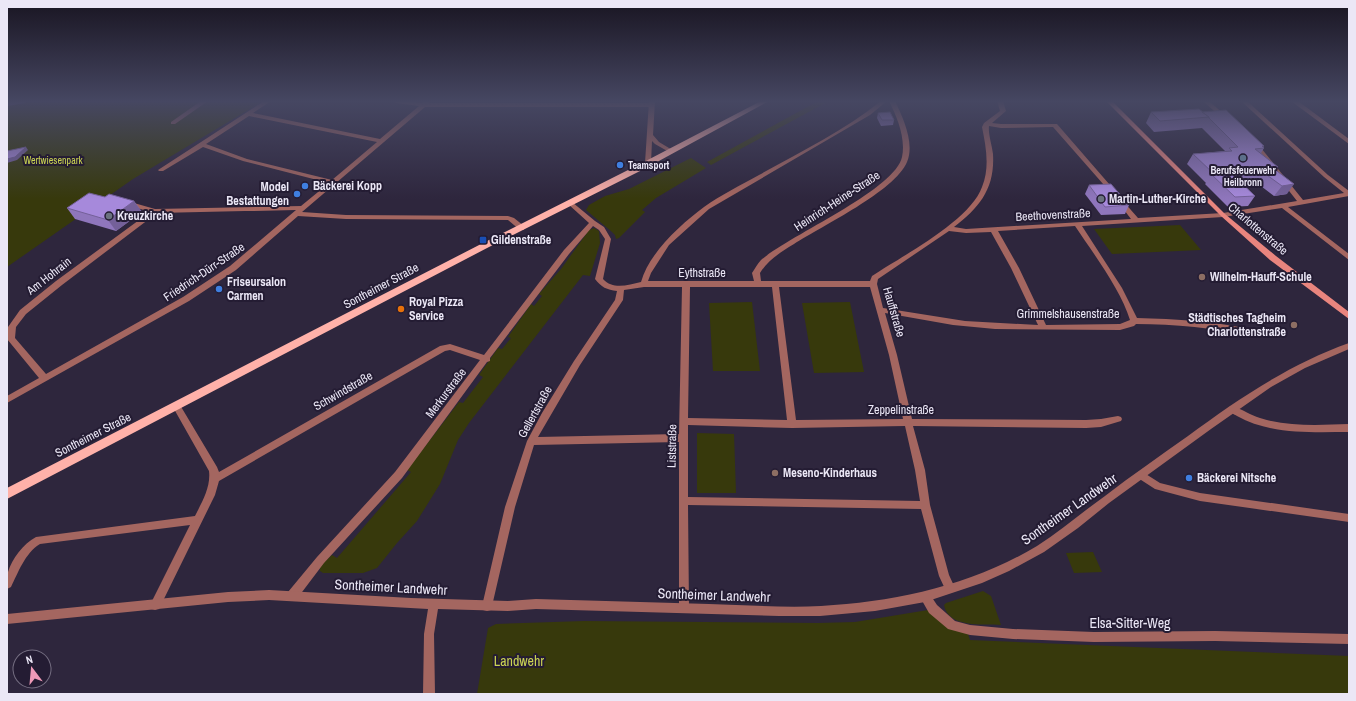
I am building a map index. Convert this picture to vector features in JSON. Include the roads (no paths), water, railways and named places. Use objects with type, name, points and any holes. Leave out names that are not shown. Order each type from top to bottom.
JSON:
[{"type":"main road","name":"Sontheimer Straße","points":[[7,494],[704,134]]},
{"type":"main road","name":"Charlottenstraße","points":[[1142,134],[1223,215],[1273,258],[1349,316]]},
{"type":"street","points":[[161,170],[218,134]]},
{"type":"street","points":[[346,134],[382,141]]},
{"type":"street","name":"Friedrich-Dürr-Straße","points":[[7,400],[204,287],[250,255],[390,134]]},
{"type":"street","points":[[644,284],[647,273],[667,243],[707,208],[835,134]]},
{"type":"street","name":"Heinrich-Heine-Straße","points":[[758,284],[756,273],[762,263],[869,195],[891,179],[900,170],[907,150],[904,134]]},
{"type":"street","name":"Hauffstraße","points":[[950,588],[944,576],[925,505],[920,470],[893,355],[873,284],[875,278],[949,229],[971,210],[986,189],[990,165],[989,142],[987,134]]},
{"type":"street","points":[[1063,134],[1137,221]]},
{"type":"street","points":[[1280,134],[1326,176],[1349,194]]},
{"type":"street","points":[[1338,134],[1349,142]]},
{"type":"street","points":[[650,135],[657,143],[671,151]]},
{"type":"street","points":[[648,163],[650,135]]},
{"type":"street","points":[[1250,140],[1264,153],[1302,203]]},
{"type":"street","points":[[202,145],[245,160],[334,182]]},
{"type":"street","name":"Beethovenstraße","points":[[949,229],[966,231],[1223,215],[1349,194]]},
{"type":"street","points":[[120,201],[155,211],[304,208]]},
{"type":"street","points":[[570,203],[605,233],[608,239],[599,279],[608,287],[621,289]]},
{"type":"street","points":[[1283,206],[1349,258]]},
{"type":"street","name":"Am Hohrain","points":[[44,378],[12,339],[11,331],[13,324],[23,312],[59,283],[155,211]]},
{"type":"street","points":[[296,214],[346,217],[508,218],[512,219],[522,228]]},
{"type":"street","name":"Merkurstraße","points":[[292,596],[311,572],[412,458],[556,266],[594,223]]},
{"type":"street","points":[[1077,224],[1125,300],[1133,315],[1134,321]]},
{"type":"street","points":[[993,229],[1015,268],[1043,327]]},
{"type":"street","name":"Eythstraße","points":[[621,289],[644,284],[873,284]]},
{"type":"street","points":[[775,284],[792,424]]},
{"type":"street","name":"Liststraße","points":[[684,608],[683,438],[685,421],[686,285]]},
{"type":"street","name":"Gellertstraße","points":[[487,606],[510,507],[531,441],[577,363],[619,300],[621,289]]},
{"type":"street","name":"Grimmelshausenstraße","points":[[881,310],[978,325],[1120,327],[1131,324],[1134,321],[1186,323],[1253,333]]},
{"type":"street","name":"Sontheimer Landwehr","points":[[7,619],[243,596],[292,596],[487,606],[536,604],[820,610],[875,606],[925,597],[978,580],[1005,568],[1040,549],[1058,538],[1141,475],[1232,409],[1268,385],[1302,366],[1349,346]]},
{"type":"street","name":"Schwindstraße","points":[[216,478],[440,349],[450,347],[487,359]]},
{"type":"street","points":[[155,605],[210,495],[216,478],[214,470],[177,407]]},
{"type":"street","points":[[1232,409],[1248,419],[1269,425],[1286,427],[1349,428]]},
{"type":"street","name":"Zeppelinstraße","points":[[685,421],[792,424],[908,422],[1086,424],[1101,423],[1118,419]]},
{"type":"street","points":[[531,441],[683,438]]},
{"type":"street","points":[[1141,475],[1158,486],[1193,496],[1349,518]]},
{"type":"street","points":[[684,501],[925,505]]},
{"type":"street","points":[[7,584],[26,549],[31,544],[39,540],[197,520]]},
{"type":"street","name":"Elsa-Sitter-Weg","points":[[925,597],[933,609],[952,624],[970,630],[1006,634],[1094,637],[1215,636],[1349,639]]},
{"type":"street","points":[[429,694],[429,634],[434,604]]},
{"type":"place","name":"Berufsfeuerwehr Heilbronn","points":[[1243,158]]},
{"type":"place","name":"Teamsport","points":[[620,165]]},
{"type":"place","name":"Bäckerei Kopp","points":[[305,186]]},
{"type":"place","name":"Model Bestattungen","points":[[297,194]]},
{"type":"place","name":"Martin-Luther-Kirche","points":[[1101,199]]},
{"type":"place","name":"Kreuzkirche","points":[[109,216]]},
{"type":"place","name":"Gildenstraße","points":[[483,240]]},
{"type":"place","name":"Wilhelm-Hauff-Schule","points":[[1202,277]]},
{"type":"place","name":"Friseursalon Carmen","points":[[219,289]]},
{"type":"place","name":"Royal Pizza Service","points":[[401,309]]},
{"type":"place","name":"Städtisches Tagheim Charlottenstraße","points":[[1294,325]]},
{"type":"place","name":"Meseno-Kinderhaus","points":[[775,473]]},
{"type":"place","name":"Bäckerei Nitsche","points":[[1189,478]]},
{"type":"park label","name":"Wertwiesenpark","points":[[53,160]]},
{"type":"park label","name":"Landwehr","points":[[519,661]]}]
